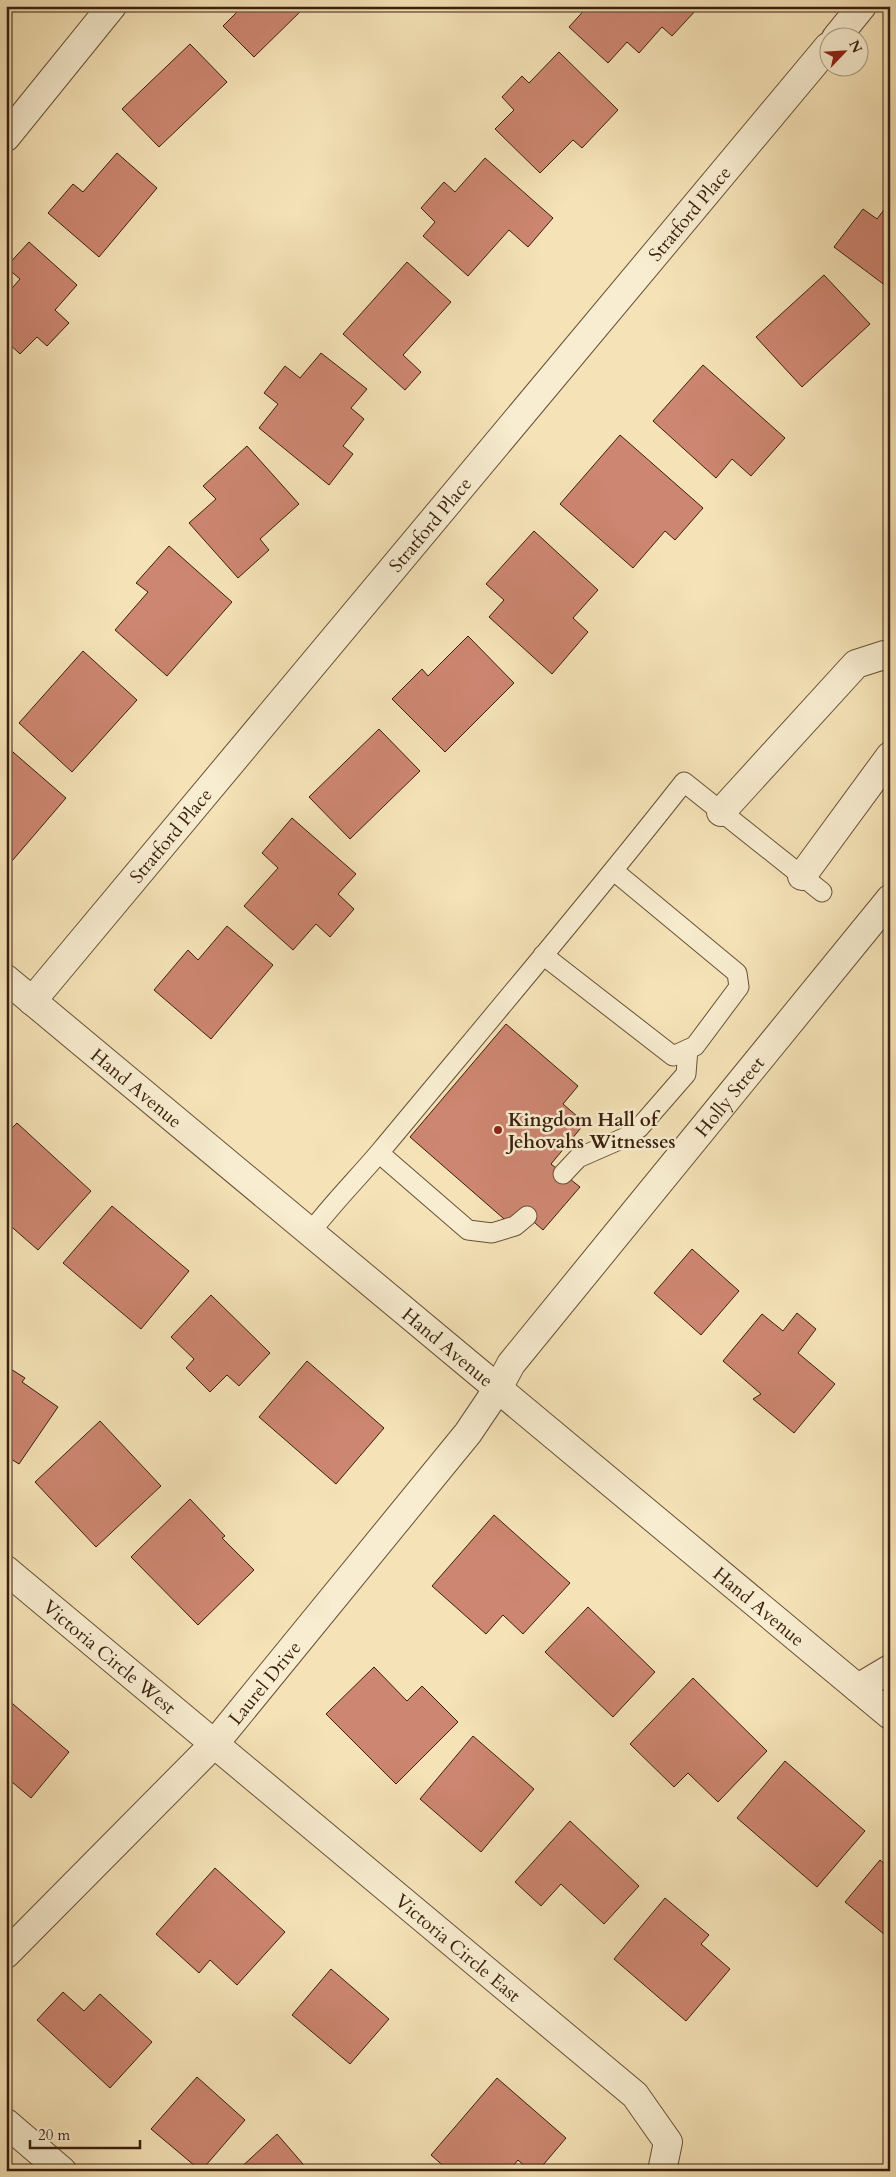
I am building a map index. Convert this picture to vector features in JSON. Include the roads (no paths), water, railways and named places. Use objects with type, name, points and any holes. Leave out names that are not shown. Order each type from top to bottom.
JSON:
[{"type":"street","points":[[6,137],[112,6]]},
{"type":"street","points":[[844,28],[862,6]]},
{"type":"street","name":"Stratford Place","points":[[32,1001],[818,59]]},
{"type":"street","points":[[721,812],[856,664],[884,655],[890,658]]},
{"type":"street","points":[[812,884],[890,756]]},
{"type":"street","name":"Holly Street","points":[[497,1390],[511,1364],[890,899]]},
{"type":"street","name":"Hand Avenue","points":[[6,979],[497,1390],[890,1715]]},
{"type":"street","name":"Laurel Drive","points":[[6,1954],[215,1742],[468,1433],[497,1390]]},
{"type":"street","name":"Victoria Circle West","points":[[6,1570],[215,1742]]},
{"type":"street","points":[[858,1688],[890,1670]]},
{"type":"street","name":"Victoria Circle East","points":[[215,1742],[635,2095],[668,2142],[662,2171]]},
{"type":"street","points":[[6,2123],[62,2171]]},
{"type":"lane","points":[[310,1233],[325,1212],[379,1153],[614,871],[684,782],[812,884]]},
{"type":"lane","points":[[543,955],[673,1056],[695,1046],[739,987],[737,973],[614,871]]},
{"type":"lane","points":[[563,1174],[578,1158],[626,1137],[639,1128],[686,1074],[688,1049]]},
{"type":"lane","points":[[379,1153],[468,1230],[492,1233],[515,1226],[527,1216]]},
{"type":"place","name":"Kingdom Hall of Jehovahs Witnesses","points":[[498,1130]]}]
